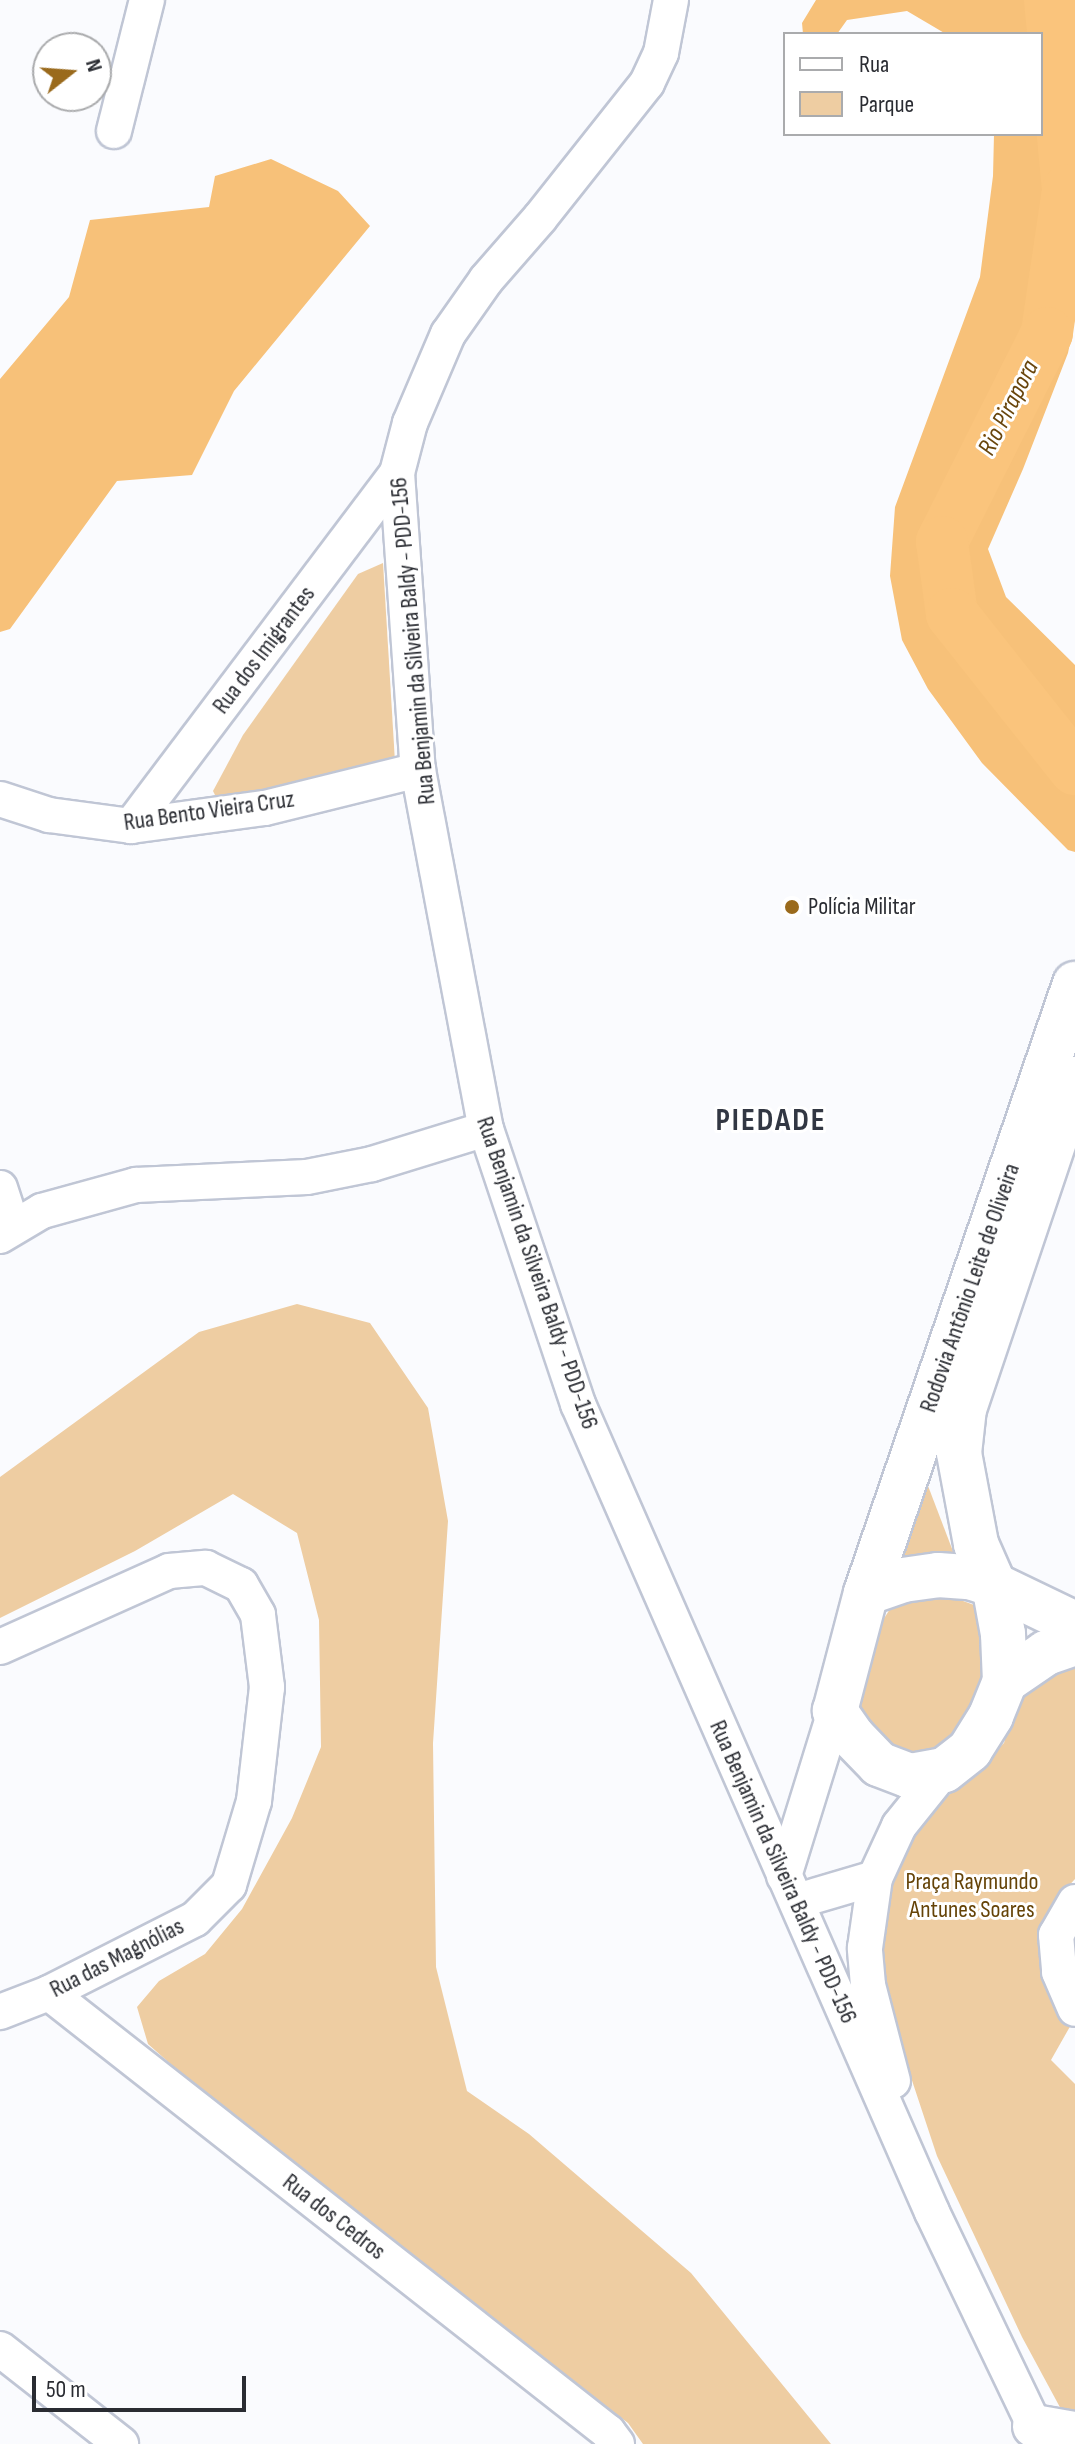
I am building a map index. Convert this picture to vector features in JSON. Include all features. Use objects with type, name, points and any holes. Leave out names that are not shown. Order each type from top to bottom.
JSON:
[{"type":"main road","name":"Rodovia Antônio Leite de Oliveira","points":[[835,1711],[866,1593],[1075,984]]},
{"type":"main road","name":"Rodovia Antônio Leite de Oliveira","points":[[944,1770],[970,1750],[991,1716],[1005,1681],[1003,1634],[994,1585],[976,1544],[959,1453],[964,1408],[1075,1079]]},
{"type":"main road","points":[[918,1442],[976,1544]]},
{"type":"main road","points":[[866,1593],[903,1580],[938,1575],[970,1577],[994,1585],[1075,1624]]},
{"type":"main road","points":[[1005,1681],[1046,1653],[1075,1643]]},
{"type":"main road","points":[[835,1711],[853,1737],[879,1764],[910,1776],[944,1770]]},
{"type":"street","points":[[114,131],[147,0]]},
{"type":"street","name":"Rua Benjamin da Silveira Baldy - PDD-156","points":[[671,0],[661,53],[647,83],[540,218],[486,280],[448,334],[410,423],[397,473],[418,770],[486,1129],[578,1404],[932,2212],[1038,2435]]},
{"type":"street","name":"Rua dos Imigrantes","points":[[131,826],[397,473]]},
{"type":"street","name":"Rua Bento Vieira Cruz","points":[[0,799],[49,815],[131,826],[265,808],[418,770]]},
{"type":"street","points":[[0,1188],[6,1231],[42,1211],[136,1185],[307,1177],[372,1164],[486,1129]]},
{"type":"street","name":"Rua das Magnólias","points":[[0,1647],[169,1571],[206,1568],[241,1585],[258,1615],[267,1687],[254,1801],[229,1885],[195,1919],[49,1993],[0,2012]]},
{"type":"street","name":"Rodovia Antônio Leite de Oliveira","points":[[791,1889],[835,1711]]},
{"type":"street","name":"Rodovia Antônio Leite de Oliveira","points":[[932,2212],[886,2059],[868,1985],[865,1948],[875,1878],[899,1826],[944,1770]]},
{"type":"street","points":[[791,1889],[875,1878]]},
{"type":"street","points":[[1075,1902],[1056,1935],[1059,1972],[1075,2009]]},
{"type":"street","points":[[832,1985],[865,1948]]},
{"type":"street","name":"Rua dos Cedros","points":[[49,1993],[608,2432],[617,2444]]},
{"type":"street","points":[[0,2349],[121,2444]]},
{"type":"street","points":[[1038,2435],[1075,2433]]},
{"type":"green space","points":[[383,563],[395,762],[220,805],[213,791],[243,735],[358,574]]},
{"type":"green space","points":[[297,1304],[370,1323],[428,1408],[448,1521],[433,1743],[436,1967],[467,2091],[529,2134],[691,2273],[831,2444],[643,2444],[628,2423],[209,2098],[148,2044],[137,2007],[159,1981],[205,1954],[242,1909],[292,1818],[321,1747],[319,1620],[297,1533],[233,1494],[135,1551],[0,1618],[0,1477],[199,1332]]},
{"type":"green space","points":[[925,1478],[959,1567],[889,1574]]},
{"type":"green space","points":[[933,1590],[974,1605],[990,1627],[996,1650],[959,1743],[904,1760],[863,1725],[860,1693],[875,1633],[893,1604]]},
{"type":"green space","name":"Praça Raymundo Antunes Soares","points":[[1075,1665],[1075,1879],[1063,1892],[1041,1939],[1045,1984],[1072,2023],[1051,2060],[1075,2084],[1075,2426],[1069,2424],[1022,2337],[937,2156],[891,2017],[879,1927],[894,1872],[914,1828],[1004,1743],[1018,1693],[1044,1671]]},
{"type":"shaded area","points":[[816,0],[1075,0],[1075,318],[1068,353],[988,549],[1006,597],[1075,665],[1075,852],[1068,850],[982,763],[928,689],[902,640],[890,576],[895,507],[980,277],[993,176],[994,136],[1043,136],[1043,32],[943,32],[907,11],[847,20],[838,32],[803,32],[802,23]]},
{"type":"shaded area","points":[[271,159],[338,191],[370,226],[234,391],[192,475],[117,481],[10,629],[0,632],[0,379],[69,297],[90,220],[209,207],[215,176]]},
{"type":"waterway","name":"Rio Pirapora","points":[[1050,0],[1068,190],[1047,333],[942,542],[952,614],[1075,769]]},
{"type":"place","name":"Polícia Militar","points":[[792,907]]},
{"type":"district","name":"PIEDADE","points":[[771,1121]]}]
